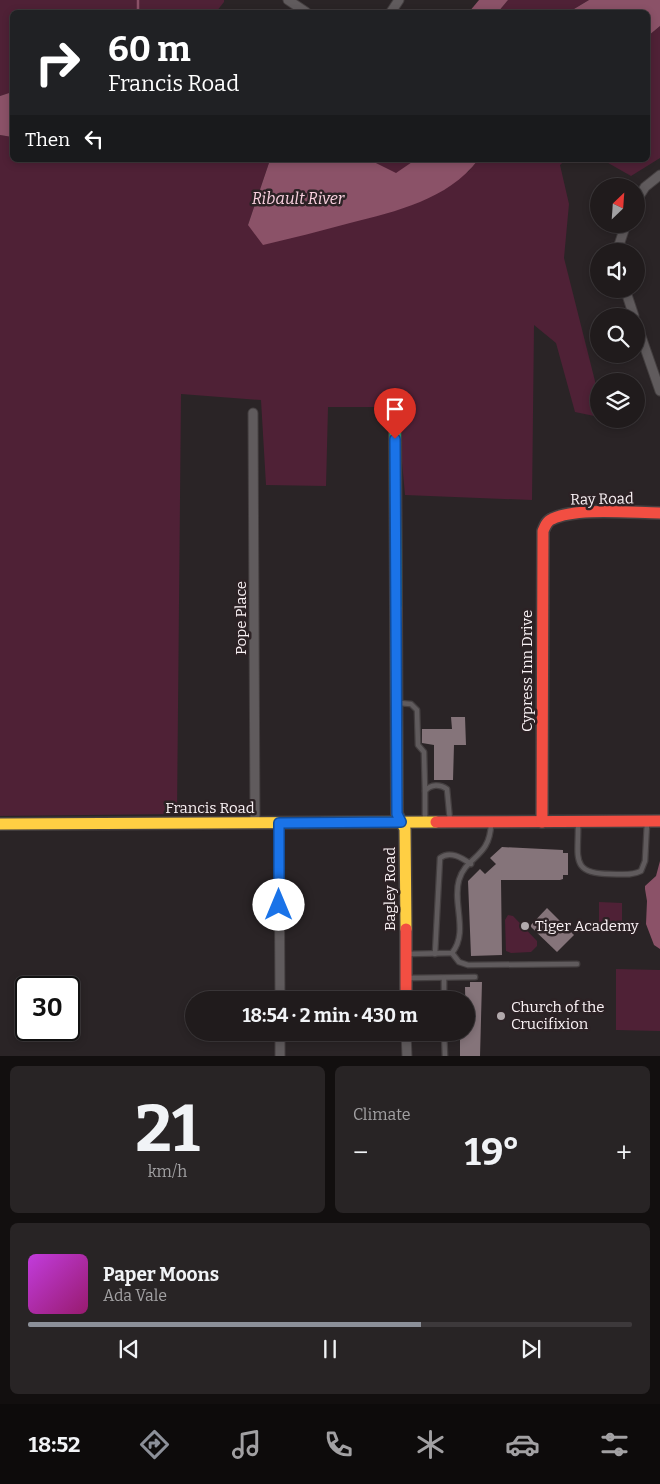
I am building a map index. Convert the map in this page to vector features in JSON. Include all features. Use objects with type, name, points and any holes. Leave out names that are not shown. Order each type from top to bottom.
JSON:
[{"type":"street","points":[[288,0],[303,10]]},
{"type":"street","points":[[645,186],[660,175]]},
{"type":"street","points":[[645,348],[660,391]]},
{"type":"street","name":"Pope Place","points":[[253,413],[255,823]]},
{"type":"street","name":"Bagley Road","points":[[395,420],[397,814],[405,829],[406,991]]},
{"type":"street","name":"Ray Road","points":[[547,522],[570,514],[660,514]]},
{"type":"street","name":"Cypress Inn Drive","points":[[542,822],[541,536],[547,522]]},
{"type":"street","name":"Francis Road","points":[[0,824],[660,821]]},
{"type":"street","points":[[279,823],[280,991]]},
{"type":"street","points":[[280,1041],[280,1056]]},
{"type":"street","points":[[406,1041],[406,1056]]},
{"type":"lane","points":[[397,703],[411,704],[417,710],[418,745],[424,752],[425,822]]},
{"type":"lane","points":[[425,791],[434,786],[447,790],[450,822]]},
{"type":"lane","points":[[578,822],[578,860],[583,869],[594,874],[631,874],[641,870],[645,861],[647,821]]},
{"type":"lane","points":[[406,954],[452,953],[457,948],[460,934],[459,881],[487,846],[491,822]]},
{"type":"lane","points":[[435,954],[440,858],[444,855],[453,855],[471,864]]},
{"type":"lane","points":[[452,953],[459,962],[468,965],[577,964]]},
{"type":"lane","points":[[406,978],[475,978]]},
{"type":"lane","points":[[444,978],[444,991]]},
{"type":"lane","points":[[444,1041],[444,1056]]},
{"type":"shaded area","points":[[0,0],[224,0],[218,10],[10,10],[10,93],[0,96]]},
{"type":"shaded area","points":[[508,0],[589,0],[572,10],[500,10]]},
{"type":"shaded area","points":[[660,26],[660,158],[631,176],[606,162],[650,162],[650,34]]},
{"type":"shaded area","points":[[0,135],[10,137],[10,162],[269,162],[248,225],[468,172],[476,162],[563,162],[560,165],[569,204],[564,258],[593,373],[590,373],[590,415],[575,412],[556,343],[534,325],[532,500],[405,495],[397,407],[328,407],[326,486],[266,485],[261,400],[181,394],[177,814],[0,816]]},
{"type":"shaded area","points":[[374,162],[412,162],[396,174]]},
{"type":"shaded area","points":[[599,902],[622,903],[622,924],[599,924]]},
{"type":"shaded area","points":[[508,915],[513,916],[537,941],[537,946],[531,952],[511,953],[506,951],[505,920]]},
{"type":"shaded area","points":[[616,969],[660,970],[660,1031],[616,1030]]},
{"type":"water","points":[[479,0],[508,0],[500,10],[471,10]]},
{"type":"water","points":[[589,0],[660,0],[660,26],[650,34],[650,10],[572,10]]},
{"type":"water","points":[[10,93],[10,137],[0,135],[0,96]]},
{"type":"water","name":"Ribault River","points":[[269,162],[374,162],[396,173],[412,162],[476,162],[466,174],[452,185],[420,202],[385,214],[263,245],[248,225]]},
{"type":"water","points":[[660,861],[660,949],[654,945],[646,924],[647,901],[645,886],[656,876]]},
{"type":"building","points":[[451,717],[465,717],[466,745],[454,745],[453,780],[434,780],[434,745],[422,743],[422,729],[452,729]]},
{"type":"building","points":[[502,847],[563,850],[563,853],[568,853],[568,875],[563,875],[563,879],[560,880],[501,880],[502,955],[471,956],[468,881],[480,869],[485,874],[496,864],[490,858]]},
{"type":"building","points":[[547,908],[574,935],[557,952],[530,926]]},
{"type":"building","points":[[470,982],[482,982],[480,1056],[460,1056],[460,1041],[475,1041],[475,991],[465,991],[465,987],[470,987]]},
{"type":"waterway","points":[[138,0],[138,10]]},
{"type":"traffic: fast","points":[[395,420],[396,608]]},
{"type":"traffic: slow","points":[[396,608],[397,814],[405,829],[406,929]]},
{"type":"traffic: slow","points":[[0,824],[436,822]]},
{"type":"traffic: jam","points":[[542,822],[543,531],[550,520],[562,515],[590,512],[660,513]]},
{"type":"traffic: jam","points":[[436,822],[660,821]]},
{"type":"traffic: jam","points":[[406,929],[406,991]]},
{"type":"place","name":"Tiger Academy","points":[[525,926]]},
{"type":"place","name":"Church of the Crucifixion","points":[[501,1016]]},
{"type":"route","points":[[279,905],[279,823],[401,822],[397,814],[395,439]]}]
